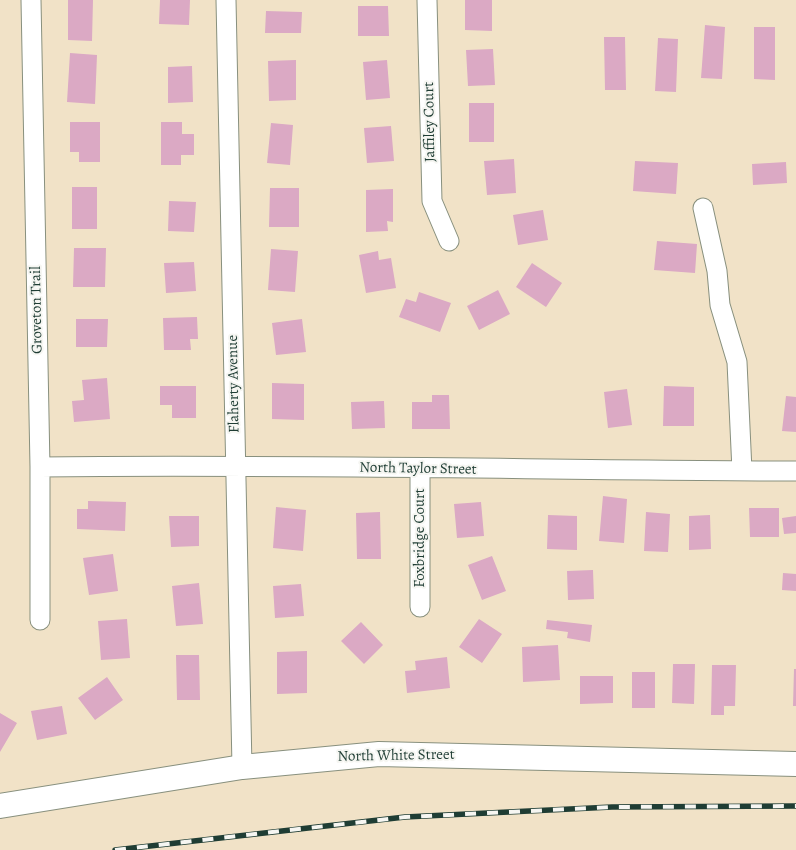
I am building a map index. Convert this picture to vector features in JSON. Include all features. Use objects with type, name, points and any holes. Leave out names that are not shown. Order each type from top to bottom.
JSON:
[{"type":"main road","name":"North White Street","points":[[0,806],[242,767],[379,754],[796,764]]},
{"type":"street","name":"Groveton Trail","points":[[31,0],[40,466],[40,620]]},
{"type":"street","name":"Flaherty Avenue","points":[[226,0],[242,767]]},
{"type":"street","name":"Jaffiley Court","points":[[427,0],[432,200],[448,241]]},
{"type":"street","points":[[703,208],[717,271],[720,305],[737,362],[742,471]]},
{"type":"street","name":"North Taylor Street","points":[[40,466],[236,465],[420,469],[796,472]]},
{"type":"street","name":"Foxbridge Court","points":[[420,469],[420,607]]},
{"type":"building","points":[[68,0],[93,0],[92,41],[68,40]]},
{"type":"building","points":[[160,0],[190,0],[189,25],[159,24]]},
{"type":"building","points":[[465,0],[492,0],[492,31],[465,30]]},
{"type":"building","points":[[358,6],[388,6],[389,36],[358,36]]},
{"type":"building","points":[[266,11],[302,12],[301,33],[265,33]]},
{"type":"building","points":[[705,25],[725,27],[722,79],[701,78]]},
{"type":"building","points":[[754,27],[775,27],[775,80],[754,79]]},
{"type":"building","points":[[604,37],[625,37],[626,90],[605,90]]},
{"type":"building","points":[[658,38],[678,39],[676,92],[655,91]]},
{"type":"building","points":[[493,49],[495,85],[468,86],[466,50]]},
{"type":"building","points":[[70,53],[97,55],[95,104],[67,102]]},
{"type":"building","points":[[296,60],[296,100],[269,101],[268,61]]},
{"type":"building","points":[[387,60],[390,98],[366,100],[363,62]]},
{"type":"building","points":[[192,66],[193,102],[168,103],[168,67]]},
{"type":"building","points":[[469,103],[494,103],[494,142],[469,142]]},
{"type":"building","points":[[70,122],[100,122],[100,162],[79,162],[79,152],[70,152]]},
{"type":"building","points":[[161,122],[182,122],[182,134],[194,134],[194,155],[181,155],[181,165],[161,165]]},
{"type":"building","points":[[271,123],[293,125],[290,165],[267,163]]},
{"type":"building","points":[[391,126],[394,161],[367,163],[364,128]]},
{"type":"building","points":[[514,159],[516,193],[487,195],[484,161]]},
{"type":"building","points":[[635,161],[678,163],[676,194],[633,191]]},
{"type":"building","points":[[786,162],[787,183],[753,185],[752,164]]},
{"type":"building","points":[[72,187],[97,187],[97,229],[72,229]]},
{"type":"building","points":[[270,188],[299,188],[299,227],[269,227]]},
{"type":"building","points":[[393,189],[393,222],[387,221],[388,231],[366,232],[366,190]]},
{"type":"building","points":[[169,201],[196,202],[194,232],[168,231]]},
{"type":"building","points":[[543,210],[548,240],[518,245],[513,215]]},
{"type":"building","points":[[657,241],[697,244],[695,273],[654,270]]},
{"type":"building","points":[[74,248],[106,248],[105,287],[73,287]]},
{"type":"building","points":[[271,249],[298,251],[295,292],[268,290]]},
{"type":"building","points":[[378,251],[379,260],[391,258],[396,288],[366,293],[359,255]]},
{"type":"building","points":[[194,262],[196,291],[166,293],[164,263]]},
{"type":"building","points":[[532,263],[562,283],[546,307],[516,287]]},
{"type":"building","points":[[498,290],[510,314],[479,330],[467,306]]},
{"type":"building","points":[[419,292],[451,303],[440,332],[399,317],[406,299],[416,302]]},
{"type":"building","points":[[197,317],[198,339],[190,339],[191,350],[164,350],[163,318]]},
{"type":"building","points":[[76,319],[108,319],[107,347],[76,347]]},
{"type":"building","points":[[302,319],[306,352],[276,355],[272,323]]},
{"type":"building","points":[[107,378],[110,419],[74,422],[72,401],[84,400],[82,380]]},
{"type":"building","points":[[272,383],[304,384],[304,420],[272,419]]},
{"type":"building","points":[[160,386],[196,386],[196,418],[172,418],[172,405],[160,405]]},
{"type":"building","points":[[664,386],[694,387],[694,426],[663,426]]},
{"type":"building","points":[[627,389],[632,425],[608,428],[604,392]]},
{"type":"building","points":[[432,395],[449,395],[450,429],[412,429],[412,402],[432,402]]},
{"type":"building","points":[[786,396],[796,397],[796,432],[782,431]]},
{"type":"building","points":[[384,401],[385,428],[352,429],[351,402]]},
{"type":"building","points":[[603,496],[627,499],[624,543],[599,541]]},
{"type":"building","points":[[88,501],[126,502],[125,531],[77,529],[77,509],[88,509]]},
{"type":"building","points":[[481,502],[484,536],[457,538],[454,504]]},
{"type":"building","points":[[276,507],[306,510],[303,551],[273,548]]},
{"type":"building","points":[[749,508],[779,508],[779,537],[750,537]]},
{"type":"building","points":[[380,512],[381,559],[357,559],[356,513]]},
{"type":"building","points":[[646,512],[670,514],[668,552],[644,551]]},
{"type":"building","points":[[548,515],[577,516],[577,550],[547,549]]},
{"type":"building","points":[[710,515],[711,549],[689,550],[689,516]]},
{"type":"building","points":[[169,516],[199,516],[199,546],[171,547]]},
{"type":"building","points":[[796,516],[796,533],[784,534],[782,518]]},
{"type":"building","points":[[113,554],[118,591],[89,595],[83,558]]},
{"type":"building","points":[[492,556],[506,591],[482,600],[468,565]]},
{"type":"building","points":[[593,570],[594,599],[568,600],[567,571]]},
{"type":"building","points":[[783,573],[796,574],[796,591],[782,590]]},
{"type":"building","points":[[199,583],[203,624],[176,626],[172,586]]},
{"type":"building","points":[[301,584],[304,616],[275,618],[273,586]]},
{"type":"building","points":[[127,619],[130,658],[101,660],[98,621]]},
{"type":"building","points":[[479,619],[502,634],[482,663],[459,647]]},
{"type":"building","points":[[547,620],[592,625],[590,642],[567,638],[568,632],[546,629]]},
{"type":"building","points":[[361,622],[383,645],[364,664],[341,641]]},
{"type":"building","points":[[558,645],[560,680],[523,682],[522,647]]},
{"type":"building","points":[[307,651],[307,693],[277,694],[277,652]]},
{"type":"building","points":[[176,655],[199,655],[200,700],[177,700]]},
{"type":"building","points":[[447,657],[450,688],[407,693],[405,671],[416,670],[415,661]]},
{"type":"building","points":[[673,664],[695,664],[694,704],[672,703]]},
{"type":"building","points":[[712,665],[736,665],[735,706],[724,706],[724,715],[711,715]]},
{"type":"building","points":[[794,669],[796,669],[796,706],[793,706]]},
{"type":"building","points":[[632,672],[655,672],[655,708],[632,708]]},
{"type":"building","points":[[580,676],[613,676],[613,703],[580,704]]},
{"type":"building","points":[[107,677],[123,700],[95,720],[78,698]]},
{"type":"building","points":[[62,706],[67,734],[37,740],[31,711]]},
{"type":"building","points":[[0,713],[17,723],[0,752]]},
{"type":"railway","points":[[115,850],[405,817],[612,807],[796,806]]}]
